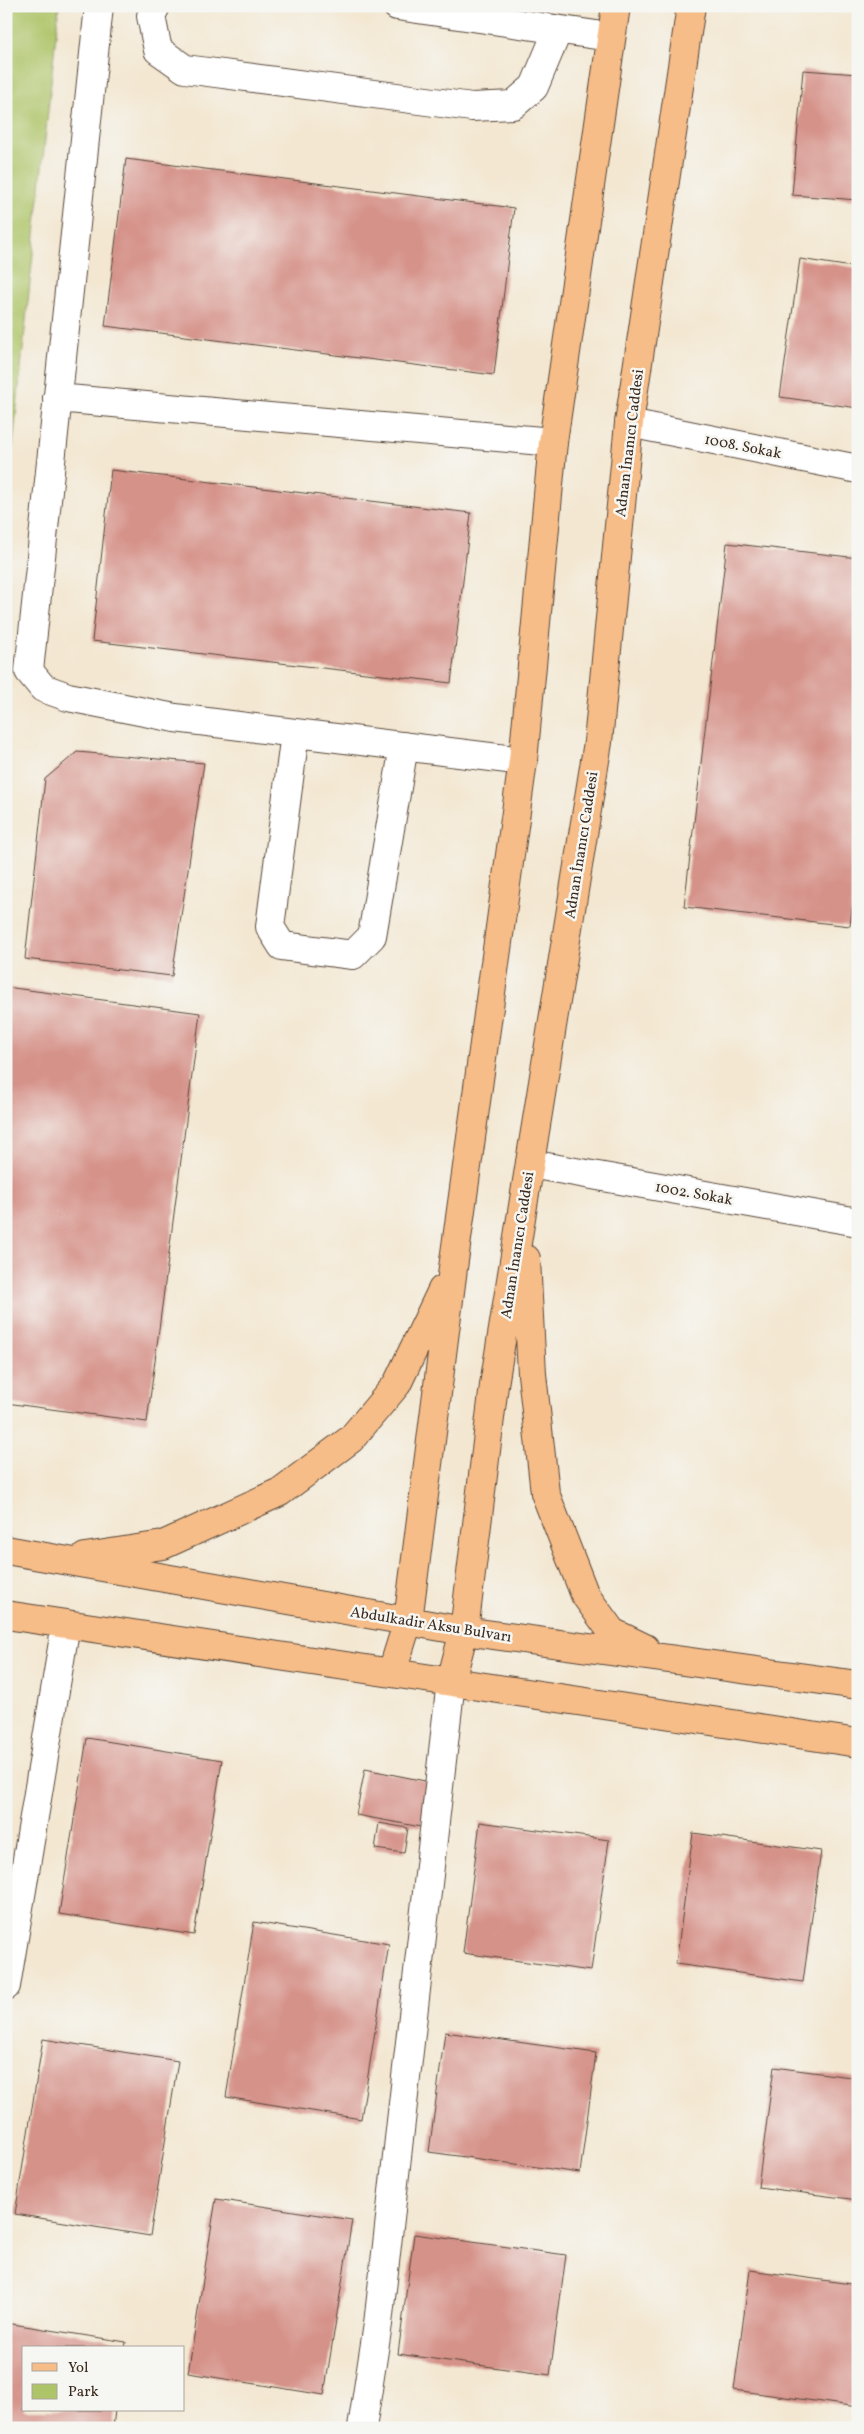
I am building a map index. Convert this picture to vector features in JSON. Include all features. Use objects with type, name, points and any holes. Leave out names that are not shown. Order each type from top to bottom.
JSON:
[{"type":"main road","points":[[392,1672],[408,1621],[453,1268],[523,760],[553,442],[610,37],[616,6]]},
{"type":"main road","name":"Adnan İnanıcı Caddesi","points":[[451,1681],[464,1631],[494,1384],[598,742],[629,423],[691,6]]},
{"type":"main road","points":[[523,1204],[532,1374],[545,1493],[585,1595],[612,1632],[666,1658]]},
{"type":"main road","points":[[62,1561],[163,1545],[280,1492],[343,1445],[351,1439],[397,1384],[453,1268]]},
{"type":"main road","name":"Abdulkadir Aksu Bulvarı","points":[[6,1550],[464,1631],[858,1685]]},
{"type":"main road","points":[[6,1615],[858,1743]]},
{"type":"street","points":[[98,6],[29,671],[43,688],[68,697],[175,718],[523,760]]},
{"type":"street","points":[[156,6],[151,16],[158,50],[184,70],[472,107],[513,106],[534,87],[558,30]]},
{"type":"street","points":[[397,6],[610,37]]},
{"type":"street","points":[[57,398],[553,442]]},
{"type":"street","name":"1008. Sokak","points":[[629,423],[858,469]]},
{"type":"street","points":[[295,733],[270,927],[282,946],[352,955],[372,936],[404,746]]},
{"type":"street","name":"1002. Sokak","points":[[530,1164],[858,1222]]},
{"type":"street","points":[[6,1986],[66,1624]]},
{"type":"street","points":[[362,2428],[378,2324],[451,1681]]},
{"type":"green space","points":[[6,6],[59,6],[6,511]]},
{"type":"building","points":[[803,70],[858,74],[858,200],[792,195]]},
{"type":"building","points":[[126,159],[514,208],[494,375],[105,326]]},
{"type":"building","points":[[800,259],[858,268],[858,408],[780,397]]},
{"type":"building","points":[[111,470],[471,513],[451,683],[92,641]]},
{"type":"building","points":[[727,543],[858,558],[858,861],[850,926],[684,907]]},
{"type":"building","points":[[77,752],[204,763],[172,976],[25,959],[45,779]]},
{"type":"building","points":[[6,987],[200,1013],[147,1422],[6,1403]]},
{"type":"building","points":[[87,1738],[222,1760],[194,1935],[59,1914]]},
{"type":"building","points":[[365,1769],[430,1782],[421,1827],[356,1815]]},
{"type":"building","points":[[480,1822],[609,1840],[591,1971],[463,1953]]},
{"type":"building","points":[[379,1823],[408,1828],[404,1853],[375,1849]]},
{"type":"building","points":[[693,1833],[821,1851],[803,1982],[676,1964]]},
{"type":"building","points":[[254,1922],[389,1944],[361,2119],[226,2097]]},
{"type":"building","points":[[445,2032],[596,2053],[580,2173],[429,2152]]},
{"type":"building","points":[[43,2039],[178,2061],[150,2236],[15,2214]]},
{"type":"building","points":[[774,2067],[858,2078],[858,2200],[758,2187]]},
{"type":"building","points":[[216,2199],[352,2220],[324,2395],[188,2373]]},
{"type":"building","points":[[414,2234],[566,2255],[550,2375],[398,2354]]},
{"type":"building","points":[[750,2270],[858,2285],[858,2407],[734,2390]]},
{"type":"building","points":[[6,2323],[126,2342],[125,2346],[22,2346],[22,2412],[115,2412],[113,2428],[6,2428]]}]
